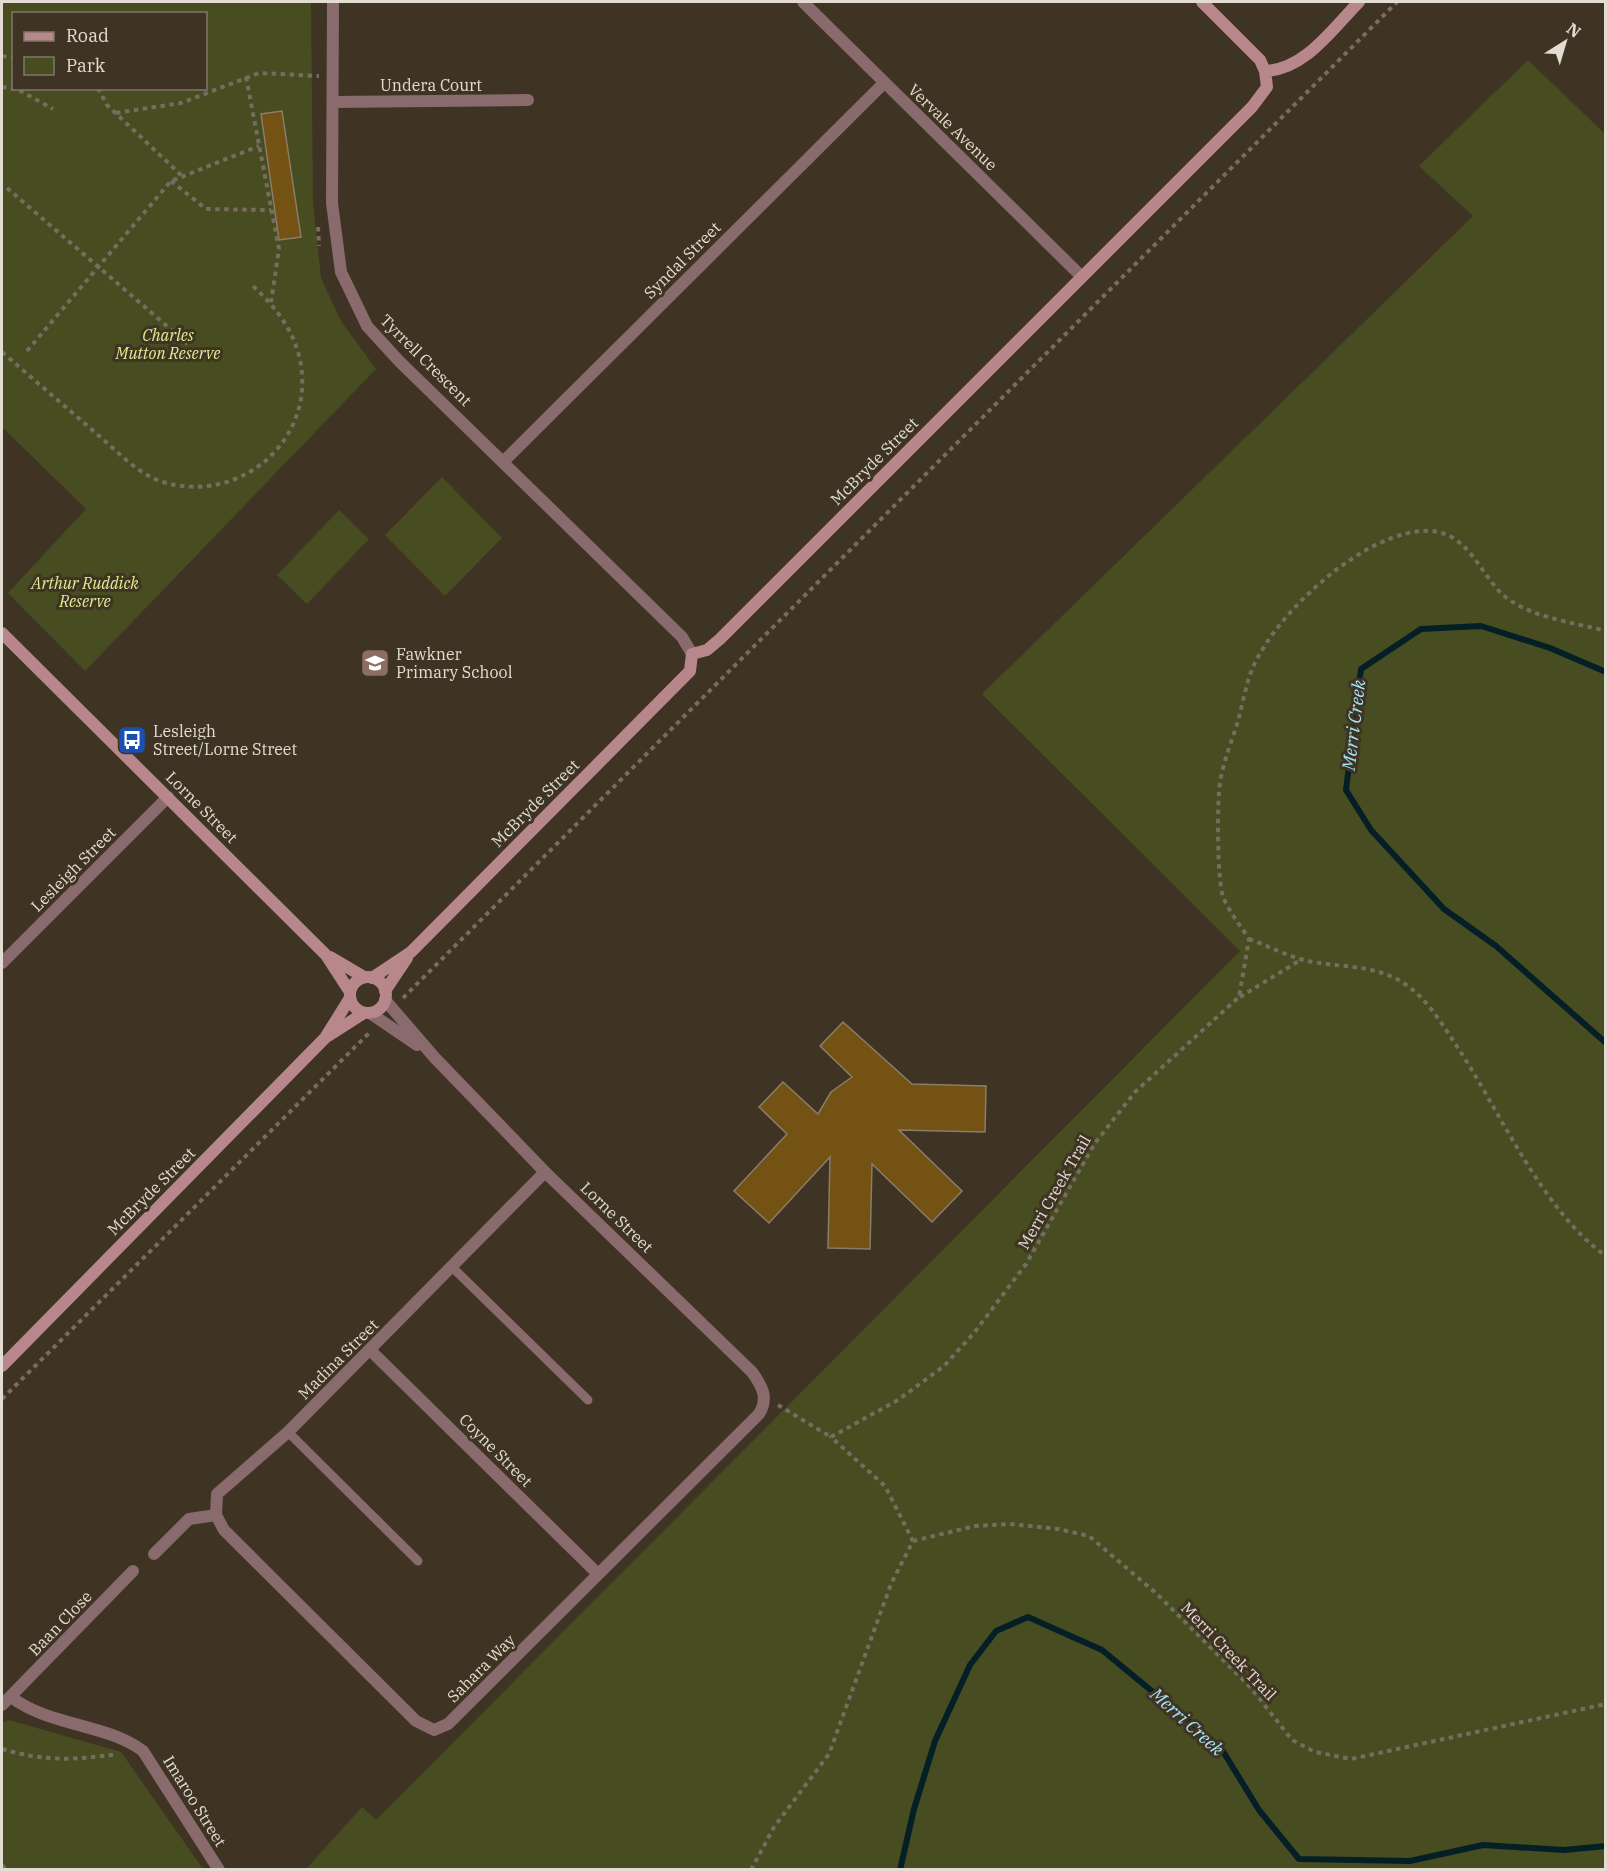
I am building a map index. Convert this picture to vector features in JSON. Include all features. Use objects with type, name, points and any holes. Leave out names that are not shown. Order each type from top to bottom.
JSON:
[{"type":"street","name":"Tyrrell Crescent","points":[[333,2],[332,203],[341,273],[368,326],[399,361],[682,637],[692,654]]},
{"type":"street","name":"Vervale Avenue","points":[[803,2],[1081,276]]},
{"type":"street","points":[[1202,2],[1260,60],[1265,71],[1289,67],[1305,56],[1359,2]]},
{"type":"street","name":"McBryde Street","points":[[368,977],[411,952],[690,671],[692,654],[707,650],[720,639],[1257,102],[1267,87],[1265,71]]},
{"type":"street","name":"Syndal Street","points":[[504,461],[884,83]]},
{"type":"street","name":"Undera Court","points":[[333,102],[528,100]]},
{"type":"street","name":"Lorne Street","points":[[2,633],[327,955],[350,995]]},
{"type":"street","name":"Lesleigh Street","points":[[2,963],[168,797]]},
{"type":"street","name":"McBryde Street","points":[[388,1000],[411,952]]},
{"type":"street","name":"Lorne Street","points":[[327,955],[368,977]]},
{"type":"street","points":[[368,977],[380,982],[388,1000],[380,1009],[367,1013],[355,1008],[350,995],[354,983],[368,977]]},
{"type":"street","name":"McBryde Street","points":[[2,1366],[325,1038],[350,995]]},
{"type":"street","name":"Lorne Street","points":[[388,1000],[435,1058],[545,1172],[752,1372],[761,1384],[765,1396],[764,1406]]},
{"type":"street","name":"McBryde Street","points":[[325,1038],[367,1013]]},
{"type":"street","name":"Lorne Street","points":[[367,1013],[382,1020],[435,1058]]},
{"type":"street","name":"Madina Street","points":[[216,1515],[217,1494],[288,1432],[545,1172]]},
{"type":"street","name":"Coyne Street","points":[[370,1350],[598,1574]]},
{"type":"street","name":"Sahara Way","points":[[216,1515],[224,1530],[416,1722],[434,1730],[448,1724],[764,1406]]},
{"type":"street","points":[[154,1554],[189,1519],[216,1515]]},
{"type":"street","name":"Baan Close","points":[[6,1701],[133,1571]]},
{"type":"street","name":"Imaroo Street","points":[[6,1701],[40,1715],[127,1741],[143,1751],[219,1869]]},
{"type":"lane","points":[[452,1267],[588,1400]]},
{"type":"lane","points":[[288,1432],[418,1561]]},
{"type":"path","points":[[388,1000],[1397,2]]},
{"type":"path","points":[[116,113],[181,103],[259,73],[333,76]]},
{"type":"path","points":[[246,77],[279,249],[271,302]]},
{"type":"path","points":[[19,90],[53,109]]},
{"type":"path","points":[[99,90],[116,113],[181,175]]},
{"type":"path","points":[[27,351],[171,181],[181,175],[259,146]]},
{"type":"path","points":[[171,181],[206,209],[271,210]]},
{"type":"path","points":[[7,188],[190,346]]},
{"type":"path","points":[[2,352],[132,464],[159,480],[185,486],[212,486],[240,479],[269,460],[287,435],[299,412],[301,379],[298,354],[287,326],[271,302],[253,286]]},
{"type":"path","points":[[1605,631],[1519,607],[1500,591],[1485,569],[1454,537],[1434,531],[1407,531],[1376,544],[1326,576],[1281,625],[1254,664],[1220,783],[1219,849],[1223,896],[1249,939],[1302,959],[1352,965],[1387,973],[1425,1000],[1479,1078],[1551,1198],[1590,1245],[1605,1256]]},
{"type":"path","points":[[1239,997],[1249,939]]},
{"type":"path","name":"Merri Creek Trail","points":[[831,1437],[898,1400],[944,1366],[974,1333],[1026,1264],[1095,1143],[1135,1092],[1239,997],[1302,959]]},
{"type":"path","points":[[2,1399],[382,1020]]},
{"type":"path","points":[[751,1869],[774,1827],[829,1754],[891,1584],[913,1541],[885,1486],[831,1437],[778,1405],[764,1406]]},
{"type":"path","name":"Merri Creek Trail","points":[[913,1541],[975,1526],[1010,1524],[1058,1529],[1089,1536],[1157,1594],[1251,1688],[1292,1740],[1315,1752],[1351,1759],[1605,1704]]},
{"type":"path","points":[[2,1749],[59,1760],[93,1759],[117,1754],[126,1757]]},
{"type":"path","points":[[2,1865],[6,1869]]},
{"type":"green space","name":"Charles Mutton Reserve","points":[[2,2],[311,2],[313,203],[321,278],[341,321],[376,369],[85,671],[8,593],[86,509],[2,427]]},
{"type":"green space","points":[[1528,60],[1606,135],[1605,1869],[306,1869],[362,1807],[376,1820],[1240,951],[982,694],[1473,216],[1419,166]]},
{"type":"green space","points":[[442,477],[502,538],[445,596],[385,535]]},
{"type":"green space","points":[[339,510],[369,539],[307,604],[277,575]]},
{"type":"green space","points":[[9,1720],[121,1752],[203,1869],[2,1869],[2,1722]]},
{"type":"building","points":[[282,111],[301,237],[279,240],[261,114]]},
{"type":"building","points":[[843,1022],[912,1084],[986,1086],[985,1132],[899,1130],[962,1191],[932,1222],[872,1164],[870,1249],[828,1248],[830,1157],[769,1223],[734,1191],[787,1134],[759,1107],[783,1082],[818,1114],[831,1092],[852,1077],[820,1046]]},
{"type":"waterway","name":"Merri Creek","points":[[1606,672],[1550,648],[1481,626],[1421,629],[1361,669],[1346,790],[1371,830],[1444,909],[1496,946],[1606,1043]]},
{"type":"waterway","name":"Merri Creek","points":[[900,1870],[914,1809],[935,1741],[970,1665],[996,1631],[1028,1617],[1102,1650],[1221,1748],[1259,1810],[1299,1859],[1410,1861],[1483,1845],[1564,1850],[1606,1846]]},
{"type":"place","name":"Fawkner Primary School","points":[[375,663]]},
{"type":"place","name":"Lesleigh Street/Lorne Street","points":[[132,740]]},
{"type":"park label","name":"Arthur Ruddick Reserve","points":[[85,592]]}]
